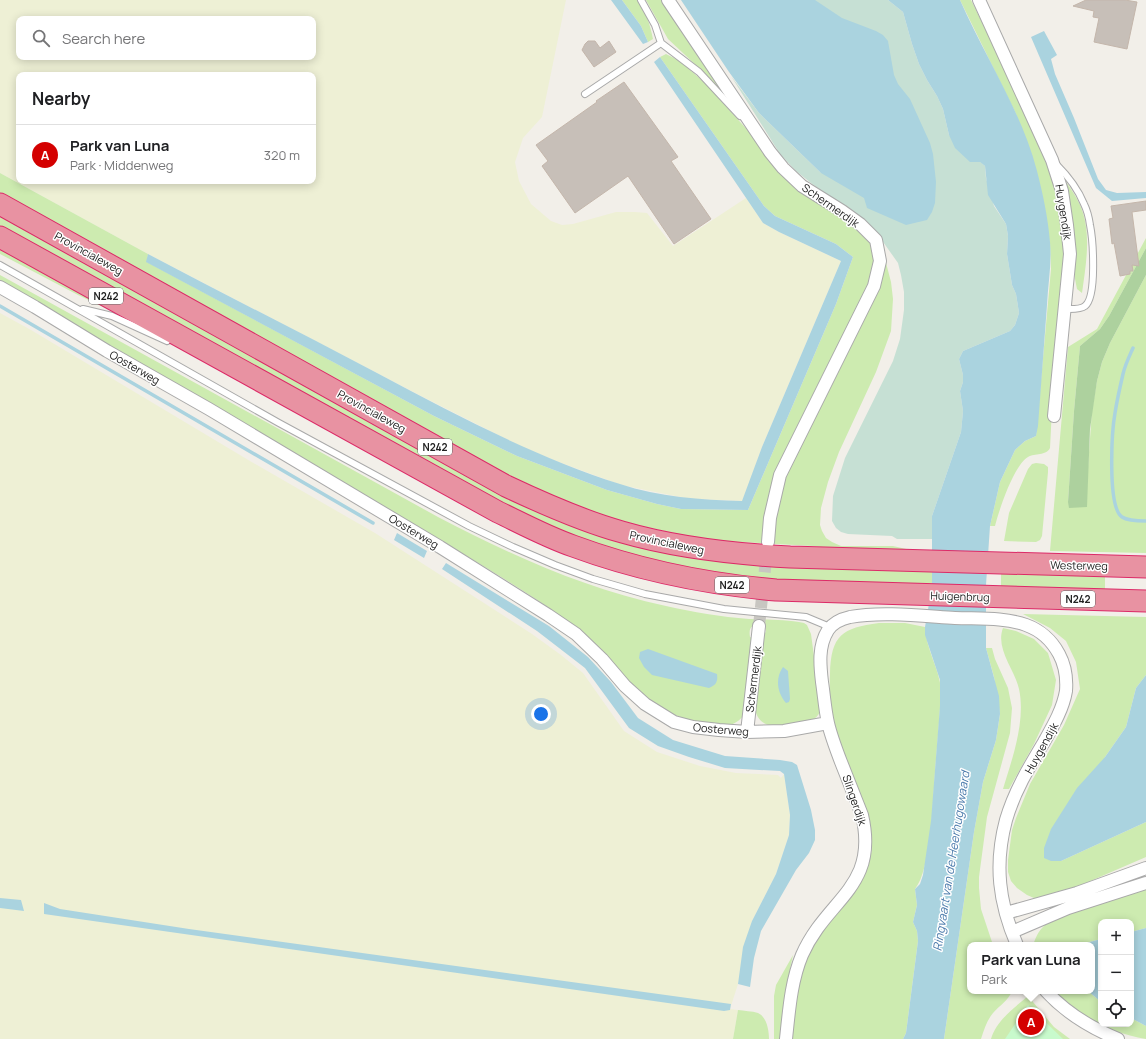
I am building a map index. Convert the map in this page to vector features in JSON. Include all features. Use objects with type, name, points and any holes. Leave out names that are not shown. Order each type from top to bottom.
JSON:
[{"type":"highway","name":"Provincialeweg","points":[[0,204],[506,486],[570,515],[659,542],[739,554],[1011,564]]},
{"type":"highway","name":"N242","points":[[0,237],[212,354]]},
{"type":"highway","name":"Huigenbrug","points":[[212,354],[498,512],[545,535],[573,546],[651,570],[742,587],[776,590],[1146,601]]},
{"type":"highway","name":"Westerweg","points":[[1011,564],[1146,567]]},
{"type":"street","name":"Schermerdijk","points":[[668,0],[759,136],[783,168],[802,186],[842,211],[869,232],[876,240],[880,261],[874,286],[780,475],[770,518],[768,542]]},
{"type":"street","name":"Huygendijk","points":[[979,0],[1052,160],[1062,191],[1070,254],[1054,416]]},
{"type":"street","name":"Oosterweg","points":[[0,287],[440,547],[548,615],[576,634],[602,659],[625,686],[645,704],[674,722],[693,727],[747,732],[784,731],[828,723]]},
{"type":"street","name":"Huigenbrug","points":[[830,627],[841,620],[855,617],[909,616],[997,620]]},
{"type":"street","name":"Huygendijk","points":[[997,620],[1012,621],[1024,624],[1048,639],[1054,645],[1063,664],[1066,683],[1064,697],[1056,720],[1020,785],[1007,818],[1000,849],[1000,881],[1006,914],[1016,942]]},
{"type":"street","name":"Schermerdijk","points":[[747,732],[759,626]]},
{"type":"street","name":"Slingerdijk","points":[[786,1039],[793,987],[802,954],[821,922],[841,900],[857,878],[864,861],[866,849],[865,826],[862,815],[832,739],[828,723],[820,659],[822,646],[827,631],[830,627]]},
{"type":"street","points":[[1006,914],[1077,893],[1146,868]]},
{"type":"street","points":[[1012,932],[1068,908],[1146,883]]},
{"type":"street","points":[[1049,994],[1066,1010],[1085,1023],[1118,1039]]},
{"type":"lane","points":[[641,0],[655,25],[661,43],[699,72],[759,136]]},
{"type":"lane","points":[[585,94],[661,43]]},
{"type":"lane","points":[[1052,160],[1068,175],[1084,203],[1090,224],[1093,280],[1091,297],[1085,306],[1064,310]]},
{"type":"lane","points":[[0,265],[279,423],[469,526],[513,548],[608,584],[645,594],[724,609],[806,617],[830,627]]},
{"type":"lane","points":[[77,308],[112,316],[176,345]]},
{"type":"lane","points":[[190,350],[212,354]]},
{"type":"green space","points":[[0,0],[566,0],[542,117],[523,138],[515,162],[519,181],[531,204],[551,221],[562,225],[573,224],[616,212],[647,213],[673,246],[746,198],[763,223],[841,261],[762,447],[743,501],[690,499],[621,485],[522,447],[148,254],[20,184],[316,184],[316,72],[16,72],[16,182],[0,173]]},
{"type":"green space","points":[[622,0],[638,0],[651,28],[653,39],[648,42],[641,26]]},
{"type":"green space","points":[[646,0],[666,0],[741,113],[700,69],[668,39]]},
{"type":"green space","points":[[765,0],[888,0],[903,12],[919,64],[943,109],[949,135],[985,166],[986,178],[994,206],[1006,224],[1008,236],[1007,254],[1012,285],[1016,294],[1019,313],[1015,325],[1010,331],[963,351],[959,359],[963,375],[963,382],[960,391],[963,411],[961,432],[932,516],[932,539],[897,539],[892,536],[848,534],[841,532],[836,528],[832,521],[833,496],[845,458],[893,361],[900,339],[904,310],[904,292],[898,263],[881,239],[868,225],[796,171],[780,154],[731,76],[759,113],[821,173]]},
{"type":"green space","points":[[960,0],[971,0],[1035,130],[1058,193],[1066,255],[1053,388],[1050,448],[1046,452],[1028,457],[1018,469],[1012,478],[995,526],[990,526],[1000,482],[1015,450],[1025,441],[1036,436],[1051,269],[1050,243],[1016,114]]},
{"type":"green space","points":[[666,54],[680,61],[706,84],[751,134],[865,234],[885,259],[891,282],[893,299],[891,331],[876,372],[839,452],[828,482],[821,508],[820,525],[826,538],[841,546],[893,546],[915,551],[850,551],[813,546],[721,541],[682,535],[637,525],[550,500],[0,195],[0,173],[16,182],[16,184],[20,184],[148,254],[147,262],[434,416],[517,456],[607,490],[657,504],[681,509],[748,510],[836,304],[853,257],[836,244],[775,216],[764,206],[660,57]]},
{"type":"green space","points":[[1064,179],[1080,205],[1086,226],[1087,248],[1082,293],[1077,289],[1075,279],[1071,230]]},
{"type":"green space","points":[[0,210],[586,527],[932,571],[932,586],[801,584],[667,567],[549,529],[0,230]]},
{"type":"green space","points":[[1146,238],[1146,248],[1109,316],[1100,329],[1080,346],[1068,502],[1088,467],[1092,410],[1102,362],[1110,343],[1146,275],[1146,553],[1050,551],[1068,347],[1097,329]]},
{"type":"green space","points":[[0,245],[107,306],[105,308],[78,295],[0,254]]},
{"type":"green space","points":[[1146,248],[1146,275],[1110,343],[1102,362],[1097,381],[1090,429],[1087,507],[1069,508],[1068,502],[1074,411],[1080,346],[1100,329],[1109,316]]},
{"type":"green space","points":[[0,275],[438,517],[493,545],[578,580],[636,599],[728,617],[783,620],[804,623],[807,625],[811,634],[821,708],[818,716],[810,721],[772,726],[763,722],[756,714],[755,708],[763,638],[766,631],[764,625],[752,626],[750,630],[750,637],[753,638],[744,715],[740,719],[728,726],[718,726],[687,719],[661,709],[648,700],[588,637],[543,604],[385,507],[0,281]]},
{"type":"green space","points":[[0,313],[375,533],[532,634],[583,673],[624,731],[657,752],[700,766],[736,773],[778,775],[781,778],[784,774],[790,815],[789,835],[776,874],[752,921],[738,984],[730,1009],[738,1010],[733,1039],[0,1039]]},
{"type":"green space","points":[[1032,464],[1044,464],[1048,467],[1042,536],[1040,540],[1036,542],[1004,541],[1009,513],[1028,469]]},
{"type":"green space","points":[[1001,572],[1105,574],[1105,593],[1001,588]]},
{"type":"green space","points":[[1023,614],[1146,617],[1146,675],[1136,688],[1126,727],[1105,757],[1061,861],[1146,822],[1146,857],[1072,889],[1044,899],[1034,898],[1027,895],[1017,888],[1011,881],[1008,872],[1008,860],[1012,830],[1030,784],[1064,725],[1080,689],[1076,662],[1066,641],[1050,628]]},
{"type":"green space","points":[[879,623],[905,623],[925,627],[941,689],[928,851],[925,866],[915,889],[917,905],[913,922],[917,931],[918,941],[906,1033],[903,1039],[791,1039],[797,994],[805,961],[818,937],[857,887],[865,874],[870,859],[872,838],[870,828],[834,722],[831,706],[830,674],[833,650],[836,642],[841,636],[856,628]]},
{"type":"green space","points":[[1003,628],[1016,631],[1034,639],[1048,653],[1056,680],[1052,705],[1034,744],[1009,789],[1003,789],[1017,740],[1021,714],[1021,701],[1017,682],[1003,652],[1001,636]]},
{"type":"green space","points":[[986,648],[992,648],[995,659],[1008,688],[1012,708],[1010,733],[987,817],[979,877],[981,909],[992,942],[967,942],[967,994],[1010,994],[991,1016],[981,1039],[944,1039],[974,832],[983,782],[996,740],[1000,714],[994,677]]},
{"type":"green space","points":[[1146,888],[1146,928],[1134,931],[1134,919],[1098,919],[1098,940],[1090,942],[1034,942],[1045,925],[1052,920]]},
{"type":"green space","points":[[793,955],[782,1039],[774,1039],[774,996],[776,985]]},
{"type":"green space","points":[[1057,994],[1092,994],[1098,999],[1098,1023],[1085,1016],[1074,1009]]},
{"type":"green space","points":[[1028,996],[1054,1027],[1070,1039],[991,1039],[993,1032],[1001,1021],[1011,1010]]},
{"type":"green space","points":[[1028,1005],[1063,1039],[1005,1039]]},
{"type":"green space","points":[[738,1010],[756,1012],[761,1015],[767,1024],[769,1039],[733,1039]]},
{"type":"green space","points":[[1134,1020],[1146,1026],[1146,1039],[1121,1033],[1106,1027],[1134,1027]]},
{"type":"water","points":[[611,0],[622,0],[641,26],[648,42],[643,44]]},
{"type":"water","points":[[681,0],[815,0],[842,18],[883,35],[888,41],[894,75],[898,84],[910,99],[930,143],[933,154],[936,182],[935,203],[927,220],[906,225],[867,208],[864,198],[821,173],[759,113],[729,72]]},
{"type":"water","name":"Ringvaart van de Heerhugowaard","points":[[888,0],[960,0],[1012,105],[1030,148],[1043,197],[1048,224],[1050,250],[1038,426],[1036,436],[1025,441],[1015,450],[1000,482],[990,526],[986,585],[986,648],[999,696],[1000,714],[996,740],[983,782],[974,832],[944,1039],[903,1039],[906,1033],[918,941],[917,931],[913,922],[917,905],[915,889],[920,884],[923,875],[931,821],[940,706],[940,680],[925,635],[932,586],[932,516],[961,432],[963,411],[960,391],[963,382],[963,375],[959,359],[963,351],[1010,331],[1015,325],[1019,313],[1016,294],[1012,285],[1007,254],[1008,236],[1006,224],[988,195],[985,166],[980,162],[970,162],[955,148],[949,135],[943,109],[919,64],[903,12]]},
{"type":"water","points":[[1044,31],[1057,55],[1051,59],[1055,74],[1098,179],[1106,190],[1117,193],[1146,192],[1146,198],[1112,201],[1096,188],[1031,37]]},
{"type":"water","points":[[660,57],[764,206],[775,216],[836,244],[853,257],[836,304],[748,510],[681,509],[657,504],[607,490],[517,456],[434,416],[146,262],[148,254],[466,419],[557,461],[620,484],[650,492],[696,499],[742,501],[762,447],[841,261],[763,223],[654,62]]},
{"type":"water","points":[[397,533],[427,551],[424,558],[394,540]]},
{"type":"water","points":[[446,563],[549,626],[588,657],[611,682],[638,718],[673,740],[725,756],[780,760],[792,762],[797,765],[811,810],[815,830],[815,840],[809,853],[796,870],[761,931],[754,958],[750,987],[738,984],[743,947],[752,921],[776,874],[789,835],[790,815],[784,774],[780,771],[725,768],[658,746],[629,728],[585,668],[537,631],[442,569]]},
{"type":"water","points":[[648,649],[717,674],[716,683],[709,688],[652,675],[644,667],[639,658],[640,652]]},
{"type":"water","points":[[783,667],[788,671],[790,699],[789,702],[786,703],[781,695],[778,685],[780,671]]},
{"type":"water","points":[[1146,675],[1146,822],[1061,861],[1051,861],[1044,858],[1044,848],[1051,829],[1077,788],[1105,757],[1126,727],[1136,688]]},
{"type":"water","points":[[0,898],[21,900],[24,911],[0,908]]},
{"type":"water","points":[[44,903],[60,909],[189,929],[731,1004],[730,1010],[724,1011],[44,914]]},
{"type":"water","points":[[1146,928],[1146,1026],[1134,1020],[1134,931]]},
{"type":"water","points":[[1098,940],[1098,999],[1092,994],[1095,994],[1095,942],[1090,942]]},
{"type":"building","points":[[1086,0],[1125,0],[1137,2],[1127,49],[1094,42],[1099,18],[1093,17],[1094,11],[1073,6]]},
{"type":"building","points":[[588,41],[595,41],[600,48],[609,41],[616,52],[594,67],[582,50]]},
{"type":"building","points":[[624,82],[678,157],[671,161],[711,219],[674,244],[628,176],[575,213],[542,166],[548,161],[536,145]]},
{"type":"building","points":[[1146,201],[1146,210],[1132,212],[1139,266],[1132,265],[1133,271],[1130,271],[1130,274],[1120,276],[1114,243],[1112,244],[1109,219],[1113,218],[1111,206]]},
{"type":"waterway","points":[[0,306],[373,523]]},
{"type":"waterway","points":[[1133,348],[1124,371],[1115,413],[1112,451],[1112,484],[1117,510],[1122,517],[1130,520],[1146,521]]},
{"type":"tunnel","points":[[759,626],[767,550]]},
{"type":"place","name":"Park van Luna","points":[[1031,1022]]}]
